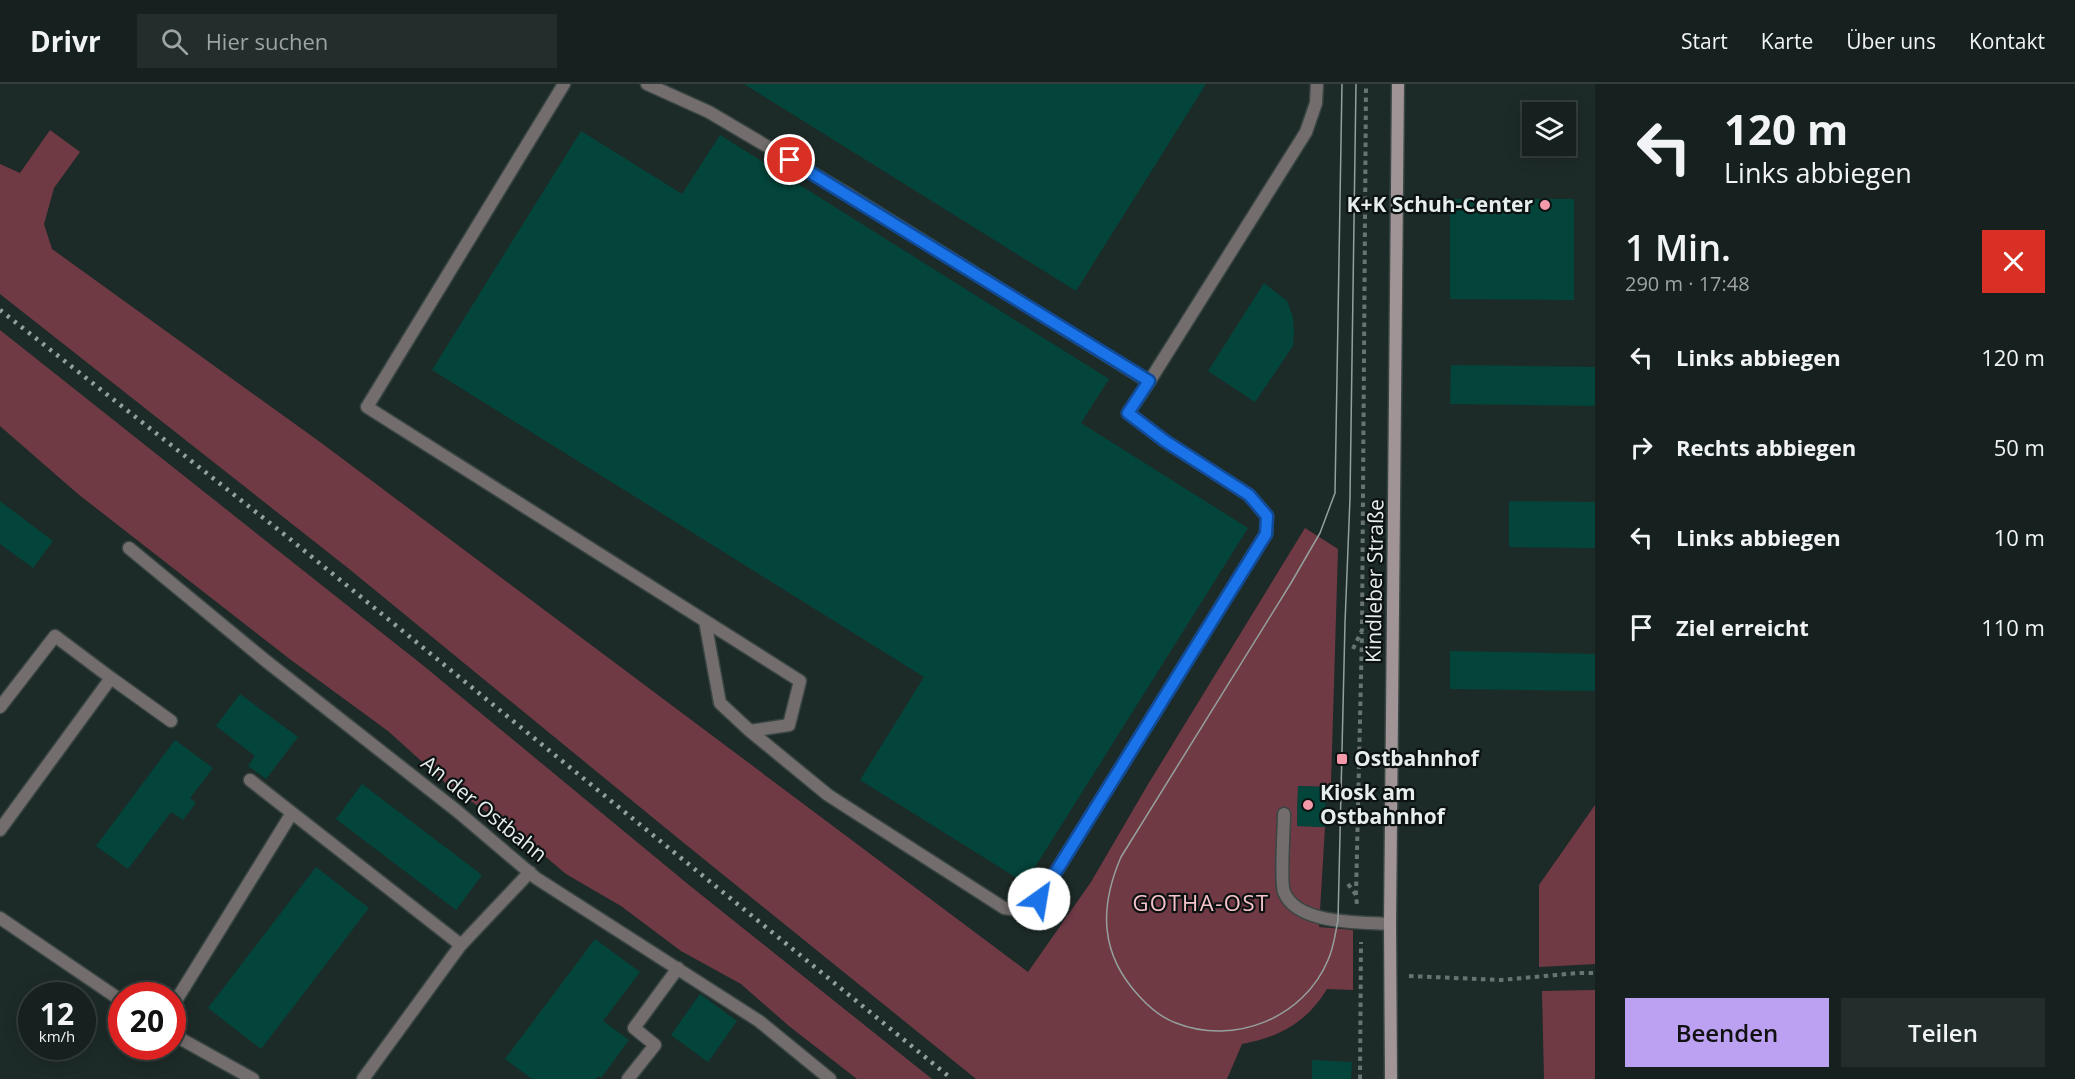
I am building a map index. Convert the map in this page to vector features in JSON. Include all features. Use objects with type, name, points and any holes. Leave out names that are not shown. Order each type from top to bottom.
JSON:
[{"type":"main road","name":"Kindleber Straße","points":[[1391,1079],[1390,924],[1398,84]]},
{"type":"lane","points":[[564,84],[367,407],[800,681],[789,724],[750,731]]},
{"type":"lane","points":[[647,84],[709,112],[851,196],[1149,381]]},
{"type":"lane","points":[[705,621],[720,703],[750,731],[828,795],[1005,908],[1024,911],[1039,899],[1266,534],[1267,516],[1249,495],[1165,441],[1128,413],[1306,132],[1316,103],[1317,84]]},
{"type":"lane","name":"An der Ostbahn","points":[[129,548],[530,872],[759,1021],[830,1079]]},
{"type":"lane","points":[[0,706],[55,636],[171,721]]},
{"type":"lane","points":[[0,830],[111,678]]},
{"type":"lane","points":[[250,780],[460,945]]},
{"type":"lane","points":[[186,984],[292,813]]},
{"type":"lane","points":[[1284,814],[1283,891],[1291,903],[1322,919],[1390,924]]},
{"type":"lane","points":[[363,1079],[460,945],[530,872]]},
{"type":"lane","points":[[0,918],[108,991]]},
{"type":"lane","points":[[628,1079],[655,1045],[634,1028],[678,968]]},
{"type":"lane","points":[[186,1043],[253,1079]]},
{"type":"path","points":[[1360,1079],[1362,990],[1356,895],[1362,630],[1366,84]]},
{"type":"path","points":[[1353,649],[1362,630]]},
{"type":"path","points":[[1348,884],[1356,895]]},
{"type":"path","points":[[1391,976],[1501,980],[1595,973]]},
{"type":"shaded area","points":[[50,130],[80,152],[54,188],[44,224],[52,249],[320,442],[1028,972],[1091,882],[1305,528],[1338,549],[1331,783],[1326,787],[1298,786],[1297,826],[1325,827],[1319,927],[1353,930],[1353,990],[1327,989],[1311,1011],[1291,1026],[1268,1037],[1242,1044],[1227,1079],[976,1079],[348,568],[0,294],[0,164],[20,173]]},
{"type":"shaded area","points":[[0,330],[425,667],[689,885],[932,1079],[857,1079],[789,1026],[741,984],[681,951],[621,906],[566,874],[521,836],[449,786],[388,731],[291,660],[78,494],[0,426]]},
{"type":"shaded area","points":[[1595,805],[1595,964],[1539,967],[1539,885]]},
{"type":"shaded area","points":[[1595,990],[1595,1079],[1544,1079],[1542,991]]},
{"type":"building","points":[[744,84],[1206,84],[1076,291]]},
{"type":"building","points":[[581,131],[682,194],[720,135],[1109,379],[1081,423],[1248,528],[1025,883],[860,780],[924,677],[432,370]]},
{"type":"building","points":[[1450,199],[1574,199],[1574,300],[1450,299]]},
{"type":"building","points":[[1264,283],[1287,301],[1293,317],[1293,346],[1255,402],[1208,371]]},
{"type":"building","points":[[1451,365],[1595,367],[1595,406],[1450,404]]},
{"type":"building","points":[[0,501],[53,541],[33,568],[0,544]]},
{"type":"building","points":[[1509,501],[1595,502],[1595,548],[1509,547]]},
{"type":"building","points":[[1450,651],[1595,654],[1595,691],[1450,689]]},
{"type":"building","points":[[240,694],[298,737],[266,779],[248,766],[255,756],[216,726]]},
{"type":"building","points":[[175,740],[213,768],[190,798],[196,803],[183,820],[171,812],[128,869],[96,846]]},
{"type":"building","points":[[362,784],[482,875],[456,910],[336,819]]},
{"type":"building","points":[[1298,786],[1326,787],[1325,827],[1297,826]]},
{"type":"building","points":[[316,867],[369,908],[261,1049],[208,1008]]},
{"type":"building","points":[[595,939],[640,972],[603,1021],[629,1040],[601,1078],[598,1076],[596,1079],[532,1079],[505,1059]]},
{"type":"building","points":[[700,994],[737,1021],[708,1062],[671,1035]]},
{"type":"building","points":[[1312,1060],[1352,1062],[1351,1079],[1312,1079]]},
{"type":"tram line","points":[[1342,84],[1335,493],[1320,533],[1291,583],[1121,857],[1109,894],[1107,930],[1110,947],[1126,980],[1143,1000],[1161,1015],[1176,1023],[1198,1029],[1221,1031],[1265,1022],[1302,998],[1317,980],[1330,955],[1338,920],[1350,498],[1356,84]]},
{"type":"railway","points":[[0,310],[285,535],[952,1079]]},
{"type":"place","name":"K+K Schuh-Center","points":[[1545,205]]},
{"type":"place","name":"Ostbahnhof","points":[[1342,759]]},
{"type":"place","name":"Kiosk am Ostbahnhof","points":[[1308,805]]},
{"type":"district","name":"GOTHA-OST","points":[[1201,903]]},
{"type":"route","points":[[790,160],[1149,381],[1128,413],[1165,441],[1249,495],[1267,516],[1266,534],[1039,899]]}]
